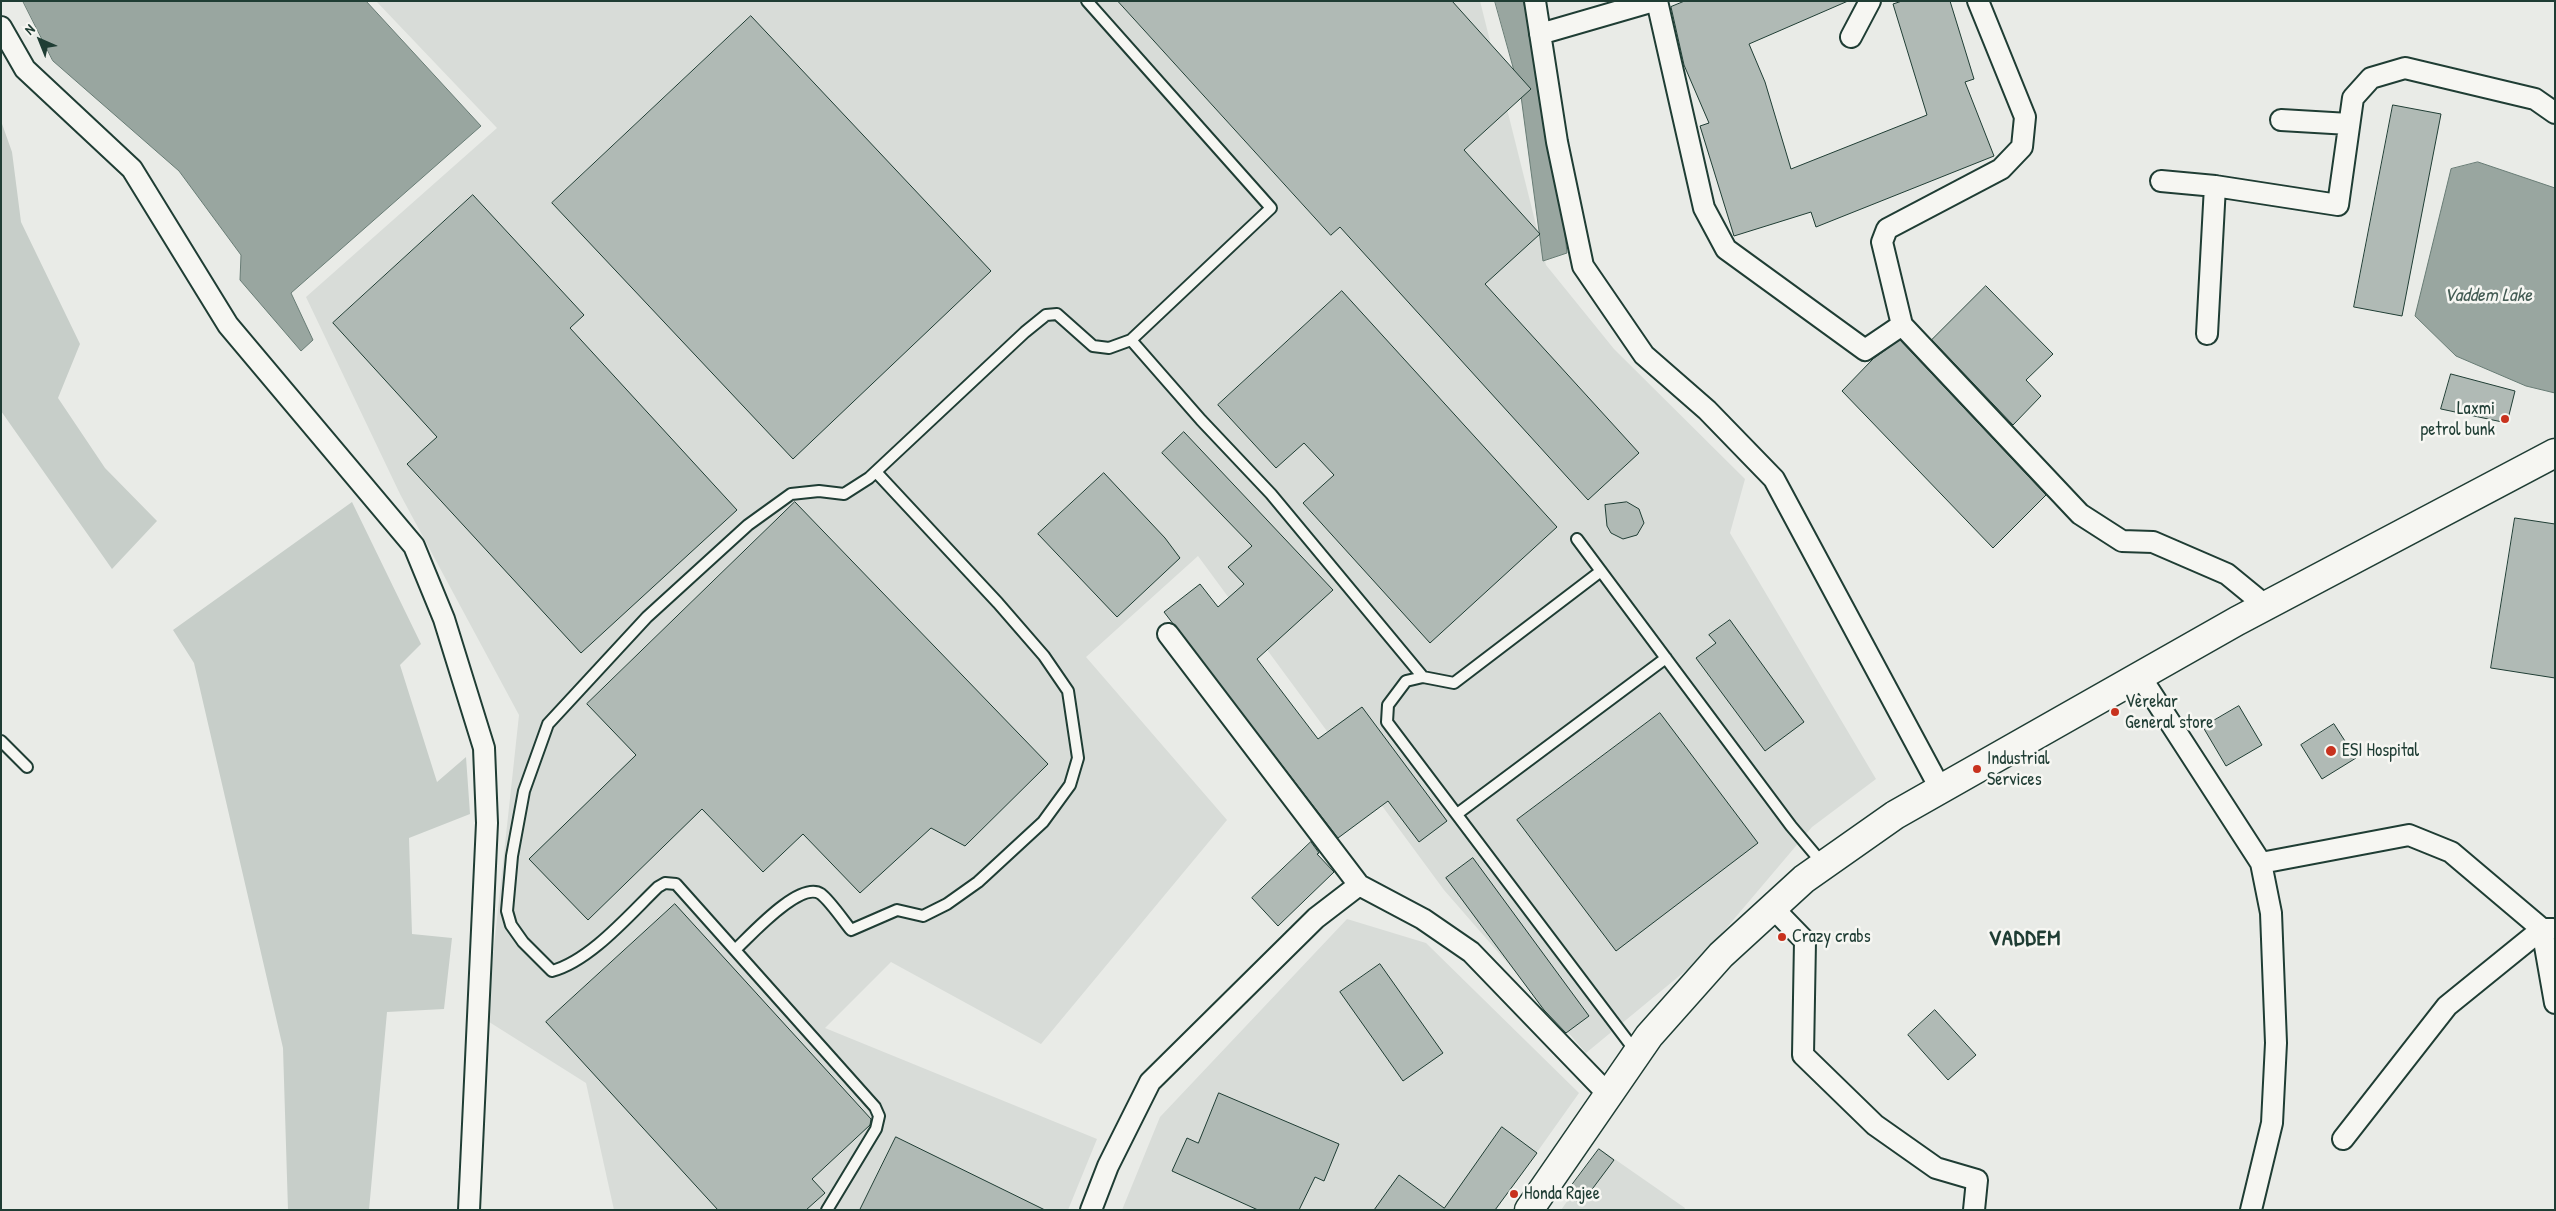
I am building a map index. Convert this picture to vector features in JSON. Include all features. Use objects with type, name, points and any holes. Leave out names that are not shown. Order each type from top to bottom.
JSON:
[{"type":"main road","points":[[1529,1210],[1648,1036],[1721,955],[1804,879],[1895,816],[2140,676],[2266,606],[2555,453]]},
{"type":"street","points":[[1535,1],[1558,142],[1583,266],[1644,355],[1707,410],[1774,480],[1941,790]]},
{"type":"street","points":[[1540,34],[1656,1],[1704,208],[1726,249],[1865,350],[1902,325]]},
{"type":"street","points":[[1851,37],[1870,1]]},
{"type":"street","points":[[1978,1],[2025,117],[2022,147],[2001,168],[1887,229],[1882,242],[1902,325],[2080,514],[2122,542],[2154,542],[2227,574],[2266,606]]},
{"type":"street","points":[[1,27],[25,69],[132,169],[228,325],[414,546],[444,619],[484,748],[487,823],[468,1210]]},
{"type":"street","points":[[2161,181],[2215,186],[2338,205],[2353,98],[2371,78],[2405,68],[2535,100],[2555,113]]},
{"type":"street","points":[[2281,120],[2349,124]]},
{"type":"street","points":[[2206,334],[2215,186]]},
{"type":"street","points":[[1168,634],[1359,886],[1423,919],[1471,952],[1608,1094]]},
{"type":"street","points":[[2140,676],[2261,863],[2271,913],[2276,1043],[2272,1123],[2251,1210]]},
{"type":"street","points":[[2261,863],[2409,835],[2451,852],[2548,929],[2555,1003]]},
{"type":"street","points":[[1091,1210],[1108,1166],[1150,1082],[1316,918],[1359,886]]},
{"type":"street","points":[[1773,908],[1805,941],[1803,1055],[1874,1126],[1936,1168],[1977,1180],[1974,1210]]},
{"type":"street","points":[[2343,1139],[2447,1006],[2548,929]]},
{"type":"lane","points":[[827,1210],[876,1129],[879,1116],[875,1107],[676,884],[665,883],[601,941],[568,967],[552,971],[523,942],[511,925],[507,911],[512,856],[524,791],[548,724],[647,617],[748,525],[791,494],[819,491],[844,494],[876,472],[1025,332],[1046,315],[1057,314],[1093,346],[1109,348],[1131,340],[1271,208],[1087,1]]},
{"type":"lane","points":[[1131,340],[1201,420],[1272,494],[1423,677]]},
{"type":"lane","points":[[735,950],[783,906],[796,896],[810,891],[821,894],[851,930],[897,910],[923,916],[947,904],[978,882],[1043,822],[1070,785],[1078,758],[1068,691],[1044,656],[876,472]]},
{"type":"lane","points":[[1577,539],[1791,826],[1824,865]]},
{"type":"lane","points":[[1601,571],[1454,683],[1423,677],[1406,681],[1388,705],[1387,722],[1637,1053]]},
{"type":"lane","points":[[1457,814],[1666,658]]},
{"type":"lane","points":[[1,741],[27,767]]},
{"type":"shaded area","points":[[376,1],[1480,1],[1546,265],[1614,349],[1745,479],[1730,533],[1876,779],[1812,827],[1701,958],[1586,1053],[1444,890],[1198,556],[1086,657],[1227,820],[1041,1044],[891,962],[825,1028],[1097,1139],[1068,1210],[614,1210],[586,1083],[486,1020],[519,715],[400,494],[306,297],[497,128]]},
{"type":"shaded area","points":[[1,121],[12,152],[21,222],[80,344],[58,398],[105,468],[157,521],[112,569],[1,411]]},
{"type":"shaded area","points":[[352,502],[421,644],[400,665],[437,782],[466,757],[470,814],[409,838],[412,934],[452,938],[444,1009],[387,1012],[369,1210],[288,1210],[283,1048],[194,663],[173,630]]},
{"type":"shaded area","points":[[1347,919],[1426,943],[1579,1093],[1496,1210],[1122,1210],[1160,1117]]},
{"type":"shaded area","points":[[1603,1151],[1685,1208],[1684,1210],[1561,1210]]},
{"type":"water","points":[[23,1],[366,1],[481,126],[291,293],[313,340],[301,351],[240,280],[241,255],[179,171],[53,61]]},
{"type":"water","points":[[1495,1],[1523,1],[1552,112],[1567,253],[1543,261],[1521,96]]},
{"type":"water","name":"Vaddem Lake","points":[[2478,162],[2555,188],[2555,393],[2526,386],[2456,356],[2415,316],[2451,169]]},
{"type":"building","points":[[1118,1],[1452,1],[1531,89],[1464,150],[1540,234],[1485,284],[1639,453],[1588,500],[1340,227],[1331,235]]},
{"type":"building","points":[[1685,1],[1848,1],[1749,44],[1765,82],[1791,169],[1927,115],[1893,4],[1902,1],[1950,1],[1974,79],[1965,82],[1994,156],[1816,227],[1811,212],[1734,236],[1700,126],[1709,123],[1684,65],[1671,7]]},
{"type":"building","points":[[751,16],[991,271],[793,459],[552,203]]},
{"type":"building","points":[[2393,105],[2441,114],[2402,316],[2354,307]]},
{"type":"building","points":[[473,195],[584,315],[570,328],[737,510],[581,653],[407,464],[437,437],[333,323]]},
{"type":"building","points":[[1986,286],[2053,354],[2026,380],[2041,396],[2013,425],[1932,340]]},
{"type":"building","points":[[1342,291],[1557,527],[1430,643],[1303,503],[1334,475],[1304,443],[1276,468],[1218,405]]},
{"type":"building","points":[[1900,340],[2046,495],[1993,548],[1842,391],[1873,359]]},
{"type":"building","points":[[2451,374],[2515,391],[2507,423],[2441,409]]},
{"type":"building","points":[[1184,432],[1333,590],[1257,659],[1318,739],[1362,707],[1447,821],[1419,842],[1388,801],[1338,838],[1164,612],[1200,584],[1218,607],[1244,584],[1228,567],[1252,546],[1162,453]]},
{"type":"building","points":[[1104,473],[1165,538],[1180,558],[1117,617],[1038,534]]},
{"type":"building","points":[[795,502],[1048,764],[965,846],[931,828],[860,893],[803,834],[763,872],[702,809],[588,920],[529,859],[636,755],[587,704]]},
{"type":"building","points":[[1627,502],[1639,509],[1644,523],[1637,535],[1623,539],[1611,533],[1607,526],[1605,505]]},
{"type":"building","points":[[2515,518],[2555,524],[2555,678],[2491,668]]},
{"type":"building","points":[[1730,620],[1804,722],[1765,751],[1696,658],[1716,643],[1709,635]]},
{"type":"building","points":[[2239,706],[2262,745],[2226,766],[2203,727]]},
{"type":"building","points":[[1660,713],[1758,843],[1616,951],[1517,820]]},
{"type":"building","points":[[2334,724],[2356,758],[2322,779],[2301,745]]},
{"type":"building","points":[[1311,842],[1319,853],[1317,854],[1334,872],[1278,926],[1252,898]]},
{"type":"building","points":[[1473,858],[1589,1016],[1566,1033],[1544,1010],[1446,878]]},
{"type":"building","points":[[675,904],[871,1119],[870,1125],[812,1179],[825,1193],[806,1210],[718,1210],[546,1022]]},
{"type":"building","points":[[1380,964],[1443,1053],[1403,1081],[1340,992]]},
{"type":"building","points":[[1935,1010],[1976,1055],[1948,1080],[1908,1035]]},
{"type":"building","points":[[1219,1093],[1339,1144],[1324,1181],[1315,1177],[1299,1210],[1258,1210],[1172,1171],[1187,1138],[1198,1143]]},
{"type":"building","points":[[1502,1127],[1537,1153],[1495,1210],[1374,1210],[1399,1175],[1444,1208]]},
{"type":"building","points":[[896,1137],[1045,1210],[860,1210]]},
{"type":"building","points":[[1599,1149],[1614,1160],[1581,1204],[1566,1193]]},
{"type":"place","name":"Laxmi petrol bunk","points":[[2505,419]]},
{"type":"place","name":"Verekar General store","points":[[2115,712]]},
{"type":"place","name":"ESI Hospital","points":[[2331,751]]},
{"type":"place","name":"Industrial Services","points":[[1977,769]]},
{"type":"place","name":"Crazy crabs","points":[[1782,937]]},
{"type":"place","name":"Honda Rajee","points":[[1514,1194]]},
{"type":"district","name":"VADDEM","points":[[2025,939]]}]
